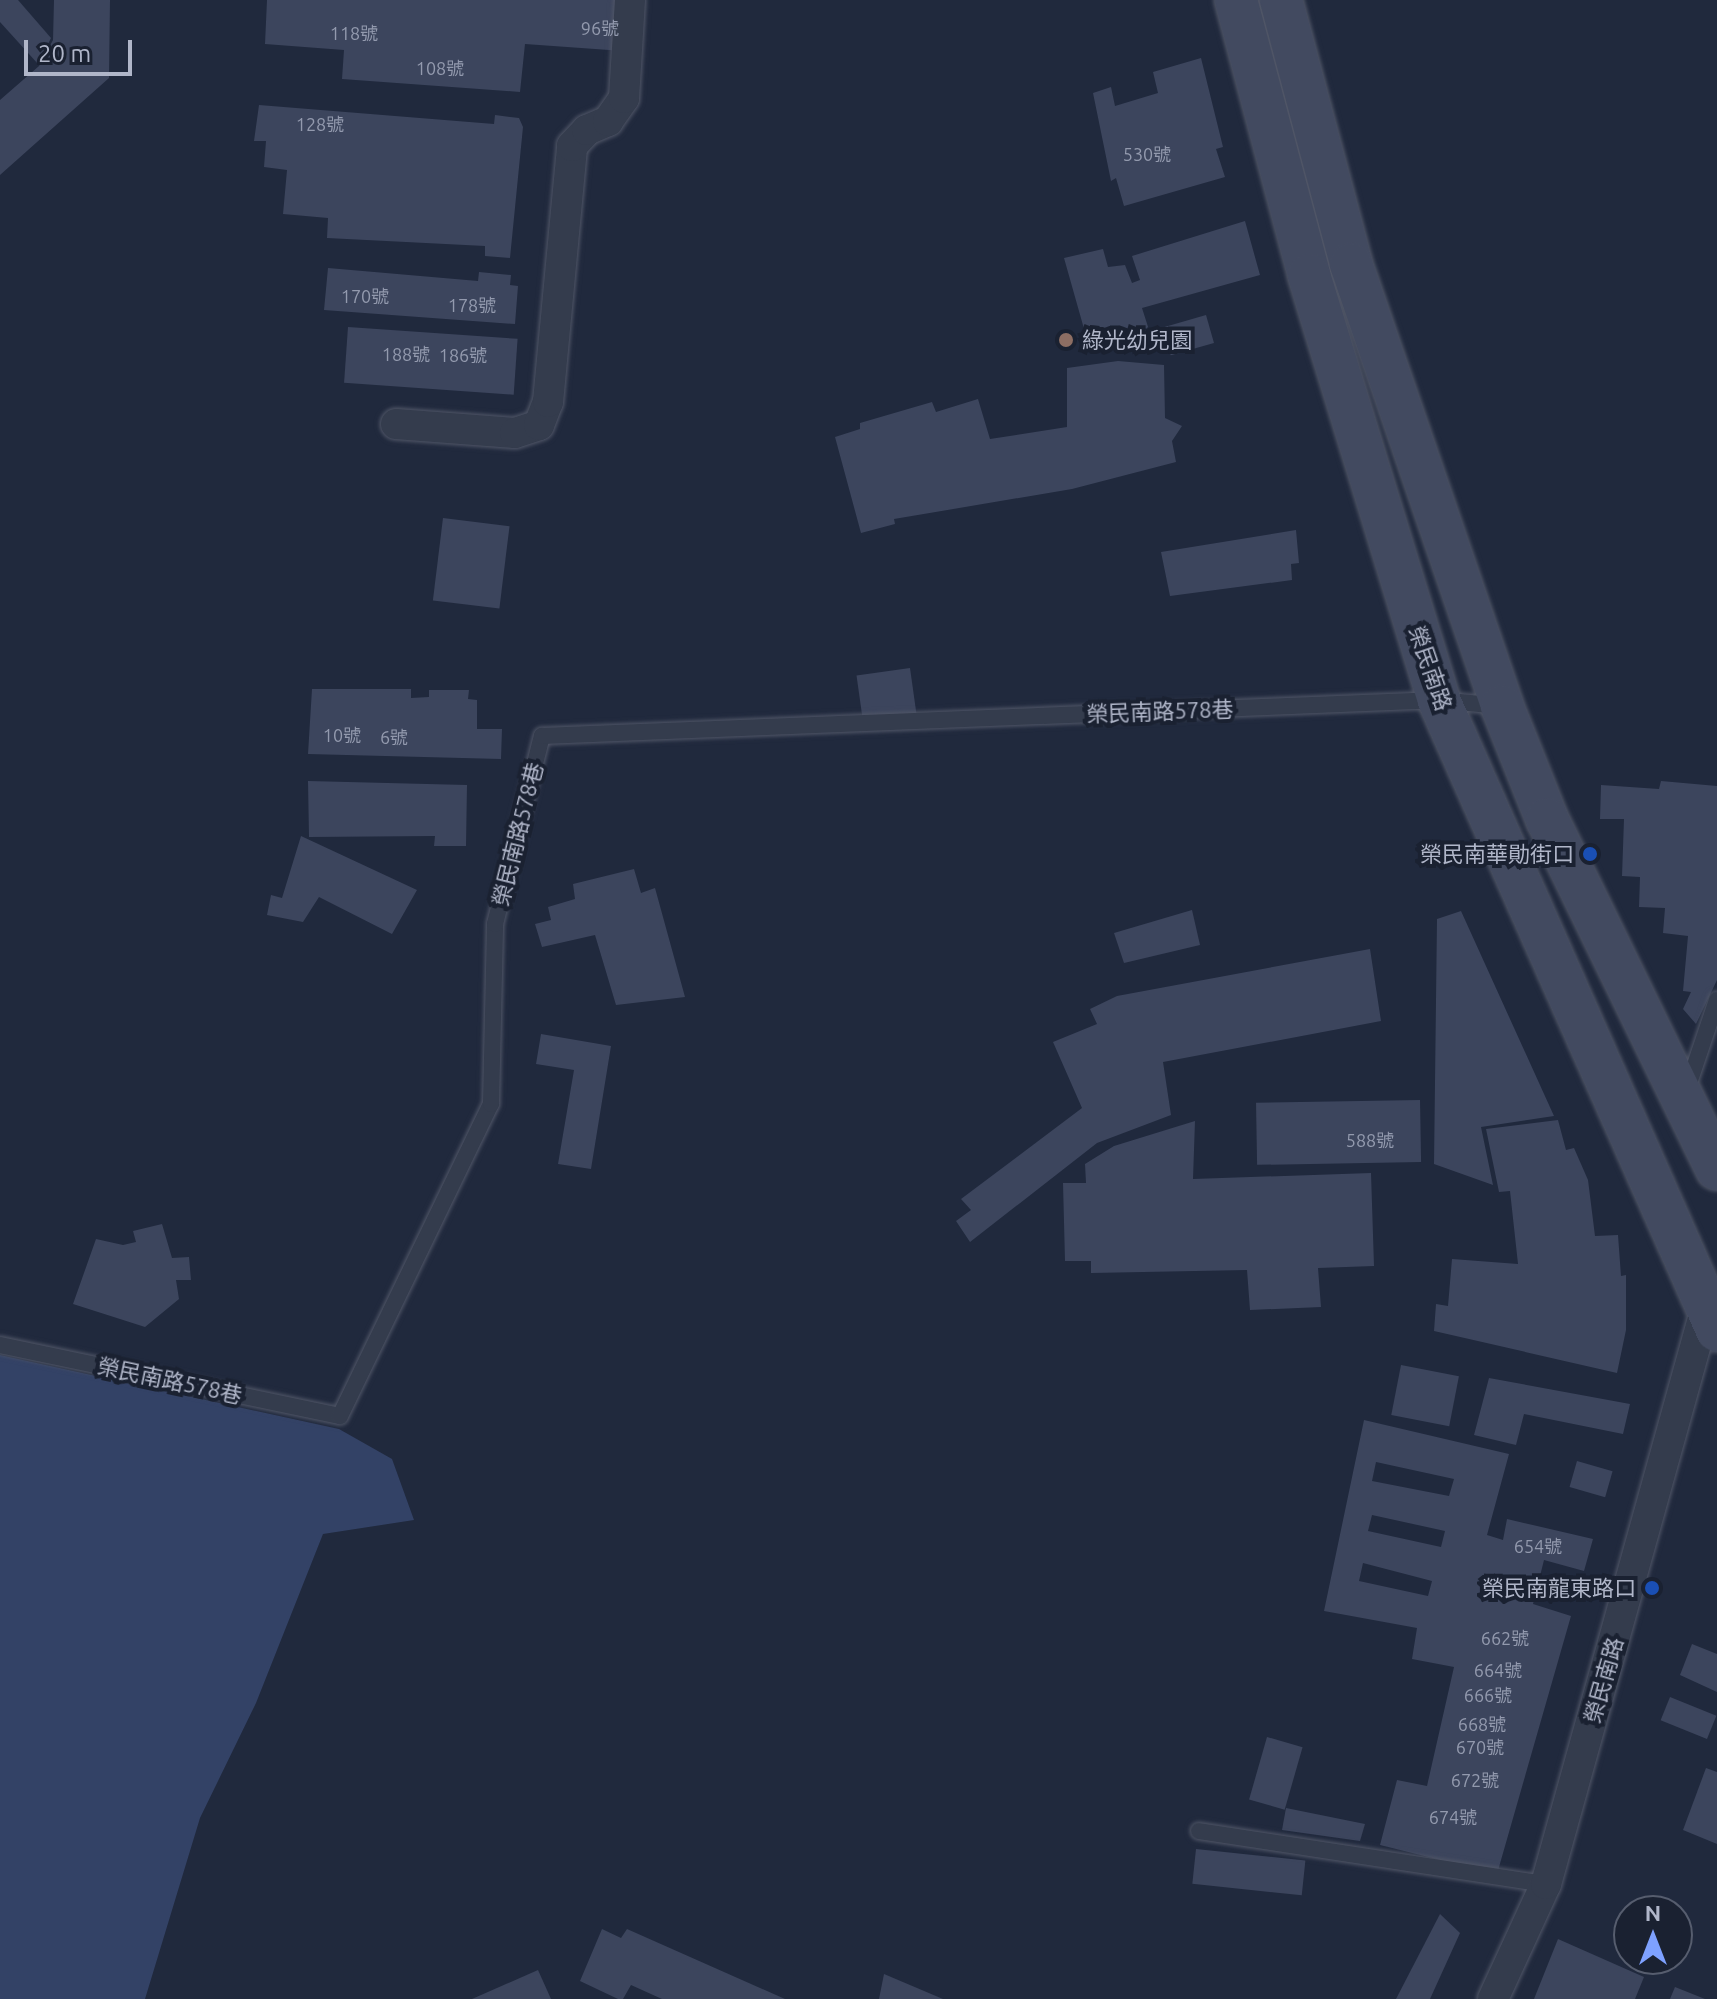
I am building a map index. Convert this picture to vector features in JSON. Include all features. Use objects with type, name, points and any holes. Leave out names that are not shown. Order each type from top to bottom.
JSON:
[{"type":"street","points":[[396,424],[515,433],[539,425],[548,402],[572,146],[587,130],[608,121],[624,98],[630,0]]},
{"type":"street","name":"榮民南路","points":[[1236,0],[1309,275],[1439,700],[1713,1312],[1546,1884],[1493,1999]]},
{"type":"street","points":[[1281,0],[1351,264],[1502,706],[1547,819],[1717,1169]]},
{"type":"street","points":[[1309,275],[1351,264]]},
{"type":"lane","name":"榮民南路578巷","points":[[0,1345],[340,1416],[491,1104],[495,924],[542,736],[1439,700],[1502,706]]},
{"type":"lane","points":[[1684,1099],[1717,1000]]},
{"type":"lane","points":[[1199,1831],[1546,1884]]},
{"type":"water","points":[[0,1355],[339,1429],[392,1459],[414,1520],[323,1534],[256,1703],[200,1818],[145,1999],[0,1999]]},
{"type":"building","points":[[0,0],[18,0],[51,38],[38,64],[0,22]]},
{"type":"building","points":[[54,0],[110,0],[109,78],[0,175],[0,100],[39,66],[53,40]]},
{"type":"building","points":[[267,0],[627,0],[623,51],[525,44],[520,92],[342,79],[344,50],[265,44]]},
{"type":"building","points":[[1201,58],[1223,147],[1216,149],[1225,177],[1124,206],[1116,178],[1111,181],[1093,93],[1111,87],[1115,106],[1158,93],[1153,72]]},
{"type":"building","points":[[259,105],[494,124],[495,115],[519,118],[523,127],[510,258],[485,256],[485,246],[327,238],[328,218],[283,214],[287,170],[264,167],[266,141],[254,141]]},
{"type":"building","points":[[1245,221],[1260,275],[1142,308],[1150,333],[1088,343],[1064,258],[1103,249],[1108,267],[1125,265],[1132,283],[1140,280],[1132,256]]},
{"type":"building","points":[[328,268],[478,281],[479,272],[511,275],[510,285],[518,286],[515,324],[324,310]]},
{"type":"building","points":[[1206,315],[1214,343],[1171,355],[1163,327]]},
{"type":"building","points":[[348,327],[518,339],[514,395],[344,383]]},
{"type":"building","points":[[1118,361],[1164,365],[1165,418],[1182,426],[1172,441],[1176,462],[1072,489],[894,519],[895,524],[861,533],[835,437],[860,429],[860,423],[932,402],[936,412],[978,399],[990,439],[1067,427],[1067,368]]},
{"type":"building","points":[[443,518],[510,526],[499,609],[433,600]]},
{"type":"building","points":[[1296,530],[1299,563],[1291,564],[1292,580],[1170,596],[1161,552]]},
{"type":"building","points":[[910,668],[917,718],[863,725],[857,676]]},
{"type":"building","points":[[312,689],[411,689],[411,698],[429,697],[429,690],[469,690],[468,699],[477,700],[477,729],[502,729],[501,759],[308,754]]},
{"type":"building","points":[[308,781],[467,785],[466,846],[434,846],[435,836],[309,837]]},
{"type":"building","points":[[1661,781],[1717,786],[1717,980],[1696,1024],[1683,1009],[1691,992],[1683,991],[1688,936],[1663,933],[1665,908],[1639,907],[1640,877],[1622,876],[1624,819],[1600,819],[1601,785],[1659,789]]},
{"type":"building","points":[[301,836],[417,890],[392,934],[319,897],[303,922],[267,915],[271,895],[282,898]]},
{"type":"building","points":[[634,869],[641,893],[655,888],[685,997],[616,1005],[595,935],[542,947],[535,924],[551,920],[548,907],[575,899],[573,884]]},
{"type":"building","points":[[1192,910],[1200,945],[1124,963],[1114,933]]},
{"type":"building","points":[[1461,911],[1554,1116],[1481,1127],[1493,1185],[1434,1164],[1437,919]]},
{"type":"building","points":[[1370,949],[1381,1021],[1163,1062],[1171,1115],[1097,1143],[970,1242],[956,1221],[971,1210],[961,1199],[1082,1108],[1053,1042],[1097,1024],[1090,1009],[1117,996]]},
{"type":"building","points":[[541,1034],[611,1046],[591,1169],[558,1164],[574,1070],[536,1064]]},
{"type":"building","points":[[1420,1100],[1421,1162],[1257,1165],[1256,1103]]},
{"type":"building","points":[[1558,1120],[1566,1150],[1574,1148],[1588,1180],[1595,1236],[1618,1235],[1621,1276],[1626,1275],[1626,1330],[1617,1373],[1434,1331],[1436,1304],[1448,1306],[1452,1259],[1518,1264],[1510,1191],[1499,1192],[1486,1129]]},
{"type":"building","points":[[1195,1121],[1193,1179],[1371,1173],[1374,1266],[1318,1268],[1321,1307],[1250,1310],[1247,1270],[1091,1273],[1091,1261],[1065,1261],[1063,1183],[1086,1183],[1085,1164],[1114,1146]]},
{"type":"building","points":[[162,1224],[172,1258],[189,1257],[191,1280],[176,1280],[179,1299],[145,1327],[73,1304],[96,1239],[123,1245],[136,1242],[133,1231]]},
{"type":"building","points":[[1401,1365],[1459,1376],[1449,1426],[1391,1415]]},
{"type":"building","points":[[1489,1378],[1630,1404],[1623,1434],[1524,1414],[1516,1445],[1474,1435]]},
{"type":"building","points":[[1364,1420],[1509,1454],[1487,1535],[1503,1540],[1507,1519],[1593,1539],[1584,1571],[1544,1560],[1533,1604],[1571,1616],[1497,1874],[1380,1845],[1397,1780],[1427,1786],[1454,1667],[1412,1659],[1417,1628],[1324,1611]],"holes":[[[1376,1462],[1454,1479],[1449,1496],[1372,1481]],[[1372,1515],[1445,1531],[1441,1547],[1368,1531]],[[1363,1563],[1432,1581],[1428,1596],[1359,1581]]]},
{"type":"building","points":[[1577,1461],[1613,1471],[1605,1497],[1570,1487]]},
{"type":"building","points":[[1692,1644],[1717,1654],[1717,1692],[1680,1675]]},
{"type":"building","points":[[1670,1697],[1716,1716],[1707,1739],[1661,1720]]},
{"type":"building","points":[[1267,1737],[1303,1747],[1285,1810],[1249,1799]]},
{"type":"building","points":[[1706,1768],[1717,1772],[1717,1844],[1683,1830]]},
{"type":"building","points":[[1286,1808],[1365,1824],[1360,1841],[1282,1830]]},
{"type":"building","points":[[1196,1849],[1305,1860],[1302,1895],[1192,1884]]},
{"type":"building","points":[[1440,1914],[1460,1933],[1430,1999],[1396,1999]]},
{"type":"building","points":[[602,1929],[621,1938],[627,1929],[785,1999],[662,1999],[631,1985],[623,1999],[618,1999],[580,1981]]},
{"type":"building","points":[[1558,1939],[1613,1963],[1613,1975],[1644,1977],[1635,1999],[1534,1999]]},
{"type":"building","points":[[538,1970],[551,1999],[472,1999]]},
{"type":"building","points":[[884,1974],[943,1999],[879,1999]]},
{"type":"building","points":[[1675,1987],[1705,1999],[1670,1999]]},
{"type":"place","name":"綠光幼兒園","points":[[1066,340]]},
{"type":"place","name":"榮民南華勛街口","points":[[1590,854]]},
{"type":"place","name":"榮民南龍東路口","points":[[1652,1588]]}]
